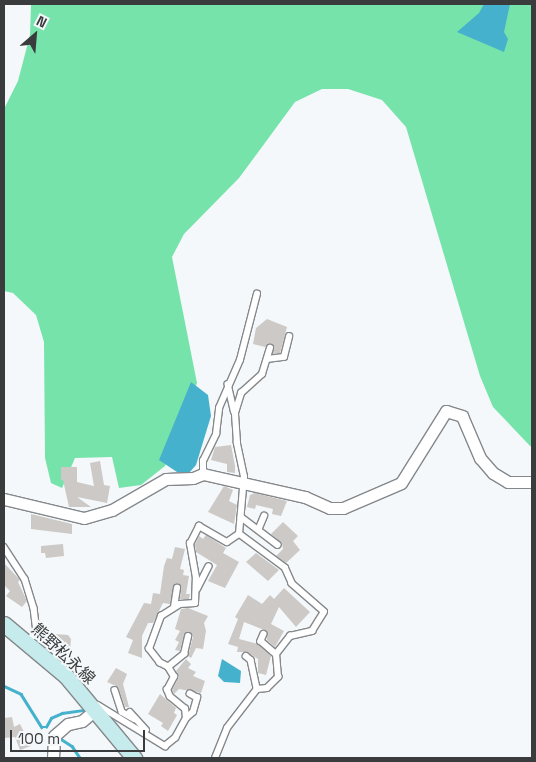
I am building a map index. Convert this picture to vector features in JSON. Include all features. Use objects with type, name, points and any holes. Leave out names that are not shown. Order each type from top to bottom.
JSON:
[{"type":"main road","name":"熊野松永線","points":[[4,624],[66,676],[134,758]]},
{"type":"street","points":[[4,499],[84,518],[112,510],[166,479],[193,478],[202,474],[306,497],[330,508],[361,502],[401,483],[446,411],[462,416],[480,458],[493,473],[508,482],[532,482]]},
{"type":"street","points":[[53,758],[54,736],[68,724],[82,721],[91,707]]},
{"type":"lane","points":[[202,474],[203,461],[216,434],[218,408],[240,360],[257,294]]},
{"type":"lane","points":[[267,359],[284,357],[289,337]]},
{"type":"lane","points":[[235,413],[241,393],[262,374],[270,348]]},
{"type":"lane","points":[[186,718],[185,709],[170,697],[167,690],[174,677],[168,667],[160,663],[149,649],[161,616],[174,607],[195,603],[197,589],[190,544],[199,526],[227,542],[239,534],[244,482],[235,413],[228,384]]},
{"type":"lane","points":[[259,528],[264,516]]},
{"type":"lane","points":[[241,517],[259,528],[278,545]]},
{"type":"lane","points":[[239,534],[285,568],[292,584],[324,612],[312,631],[290,636],[276,654],[278,677],[267,688],[257,688]]},
{"type":"lane","points":[[4,547],[25,579],[34,608],[37,631],[27,644]]},
{"type":"lane","points":[[197,589],[208,567]]},
{"type":"lane","points":[[174,607],[177,588]]},
{"type":"lane","points":[[264,634],[261,641],[276,654]]},
{"type":"lane","points":[[168,667],[184,654],[188,636]]},
{"type":"lane","points":[[215,758],[227,728],[257,688],[251,660],[246,656]]},
{"type":"lane","points":[[115,690],[122,712],[134,719],[165,746],[175,738],[186,718],[193,712],[197,698],[190,694]]},
{"type":"lane","points":[[91,707],[149,733]]},
{"type":"lane","points":[[130,712],[134,719]]},
{"type":"green space","points":[[31,4],[532,4],[532,448],[493,407],[480,376],[406,127],[382,100],[348,89],[322,89],[295,102],[239,178],[184,234],[172,257],[197,383],[165,466],[141,485],[119,488],[112,457],[75,458],[62,488],[51,483],[45,458],[44,342],[36,315],[13,293],[4,291],[4,109],[18,81],[30,35]]},
{"type":"water","points":[[484,4],[510,4],[504,32],[508,39],[504,52],[457,32],[479,13]]},
{"type":"water","points":[[191,382],[208,395],[211,416],[196,465],[189,473],[177,472],[159,460]]},
{"type":"water","points":[[222,659],[241,671],[240,683],[224,682],[218,676]]},
{"type":"building","points":[[267,319],[287,327],[280,353],[273,354],[272,344],[265,347],[253,344],[256,328]]},
{"type":"building","points":[[231,445],[235,473],[227,472],[227,464],[211,460],[215,447]]},
{"type":"building","points":[[100,461],[104,485],[110,486],[107,503],[77,497],[91,507],[69,507],[63,480],[61,480],[61,467],[77,467],[77,482],[94,486],[90,463]]},
{"type":"building","points":[[224,486],[233,490],[229,501],[237,505],[234,524],[208,512]]},
{"type":"building","points":[[255,493],[287,501],[281,516],[272,514],[273,509],[256,505],[255,509],[247,507],[250,495]]},
{"type":"building","points":[[31,514],[72,524],[72,534],[31,529]]},
{"type":"building","points":[[283,522],[298,536],[293,541],[300,550],[286,563],[276,556],[283,549],[282,543],[271,534]]},
{"type":"building","points":[[206,535],[226,548],[223,553],[239,562],[225,588],[208,581],[217,565],[196,552],[195,545],[199,536],[203,539]]},
{"type":"building","points":[[63,544],[64,556],[46,558],[45,553],[41,553],[41,546]]},
{"type":"building","points":[[175,547],[185,549],[180,569],[184,570],[183,575],[189,576],[186,594],[190,594],[189,599],[180,599],[181,586],[174,585],[170,604],[163,603],[153,623],[148,623],[142,636],[142,658],[128,653],[133,640],[126,637],[144,603],[151,604],[153,593],[160,594],[164,566],[167,558],[172,559]]},
{"type":"building","points":[[256,553],[279,570],[268,581],[246,562]]},
{"type":"building","points":[[4,563],[20,580],[18,582],[27,601],[22,607],[6,596],[10,591],[4,585]]},
{"type":"building","points":[[284,588],[310,612],[296,627],[279,607],[271,624],[284,631],[275,647],[267,640],[267,631],[244,622],[239,639],[258,644],[271,656],[266,675],[258,673],[258,659],[247,652],[237,652],[238,647],[228,644],[238,619],[235,617],[248,595],[262,604],[270,595],[274,599]]},
{"type":"building","points":[[188,608],[208,616],[204,623],[206,631],[203,649],[196,648],[191,658],[188,656],[193,637],[189,632],[184,635],[180,651],[175,650],[179,642],[175,640],[180,631],[175,629],[181,609]]},
{"type":"building","points":[[41,633],[68,635],[71,639],[70,651],[51,651],[52,644],[39,641]]},
{"type":"building","points":[[186,659],[191,664],[188,668],[196,672],[193,676],[205,681],[201,693],[179,689],[174,694],[172,690],[179,677],[176,671]]},
{"type":"building","points":[[116,668],[127,674],[123,684],[129,707],[125,707],[118,687],[107,682]]},
{"type":"building","points":[[160,694],[176,708],[174,713],[177,715],[168,731],[161,726],[163,723],[148,714]]},
{"type":"building","points":[[12,717],[14,727],[20,724],[31,746],[20,750],[15,737],[4,738],[4,718]]},
{"type":"waterway","points":[[4,686],[21,694],[42,727],[46,727],[51,718],[62,713],[84,710]]},
{"type":"waterway","points":[[58,737],[72,746],[80,758]]}]
